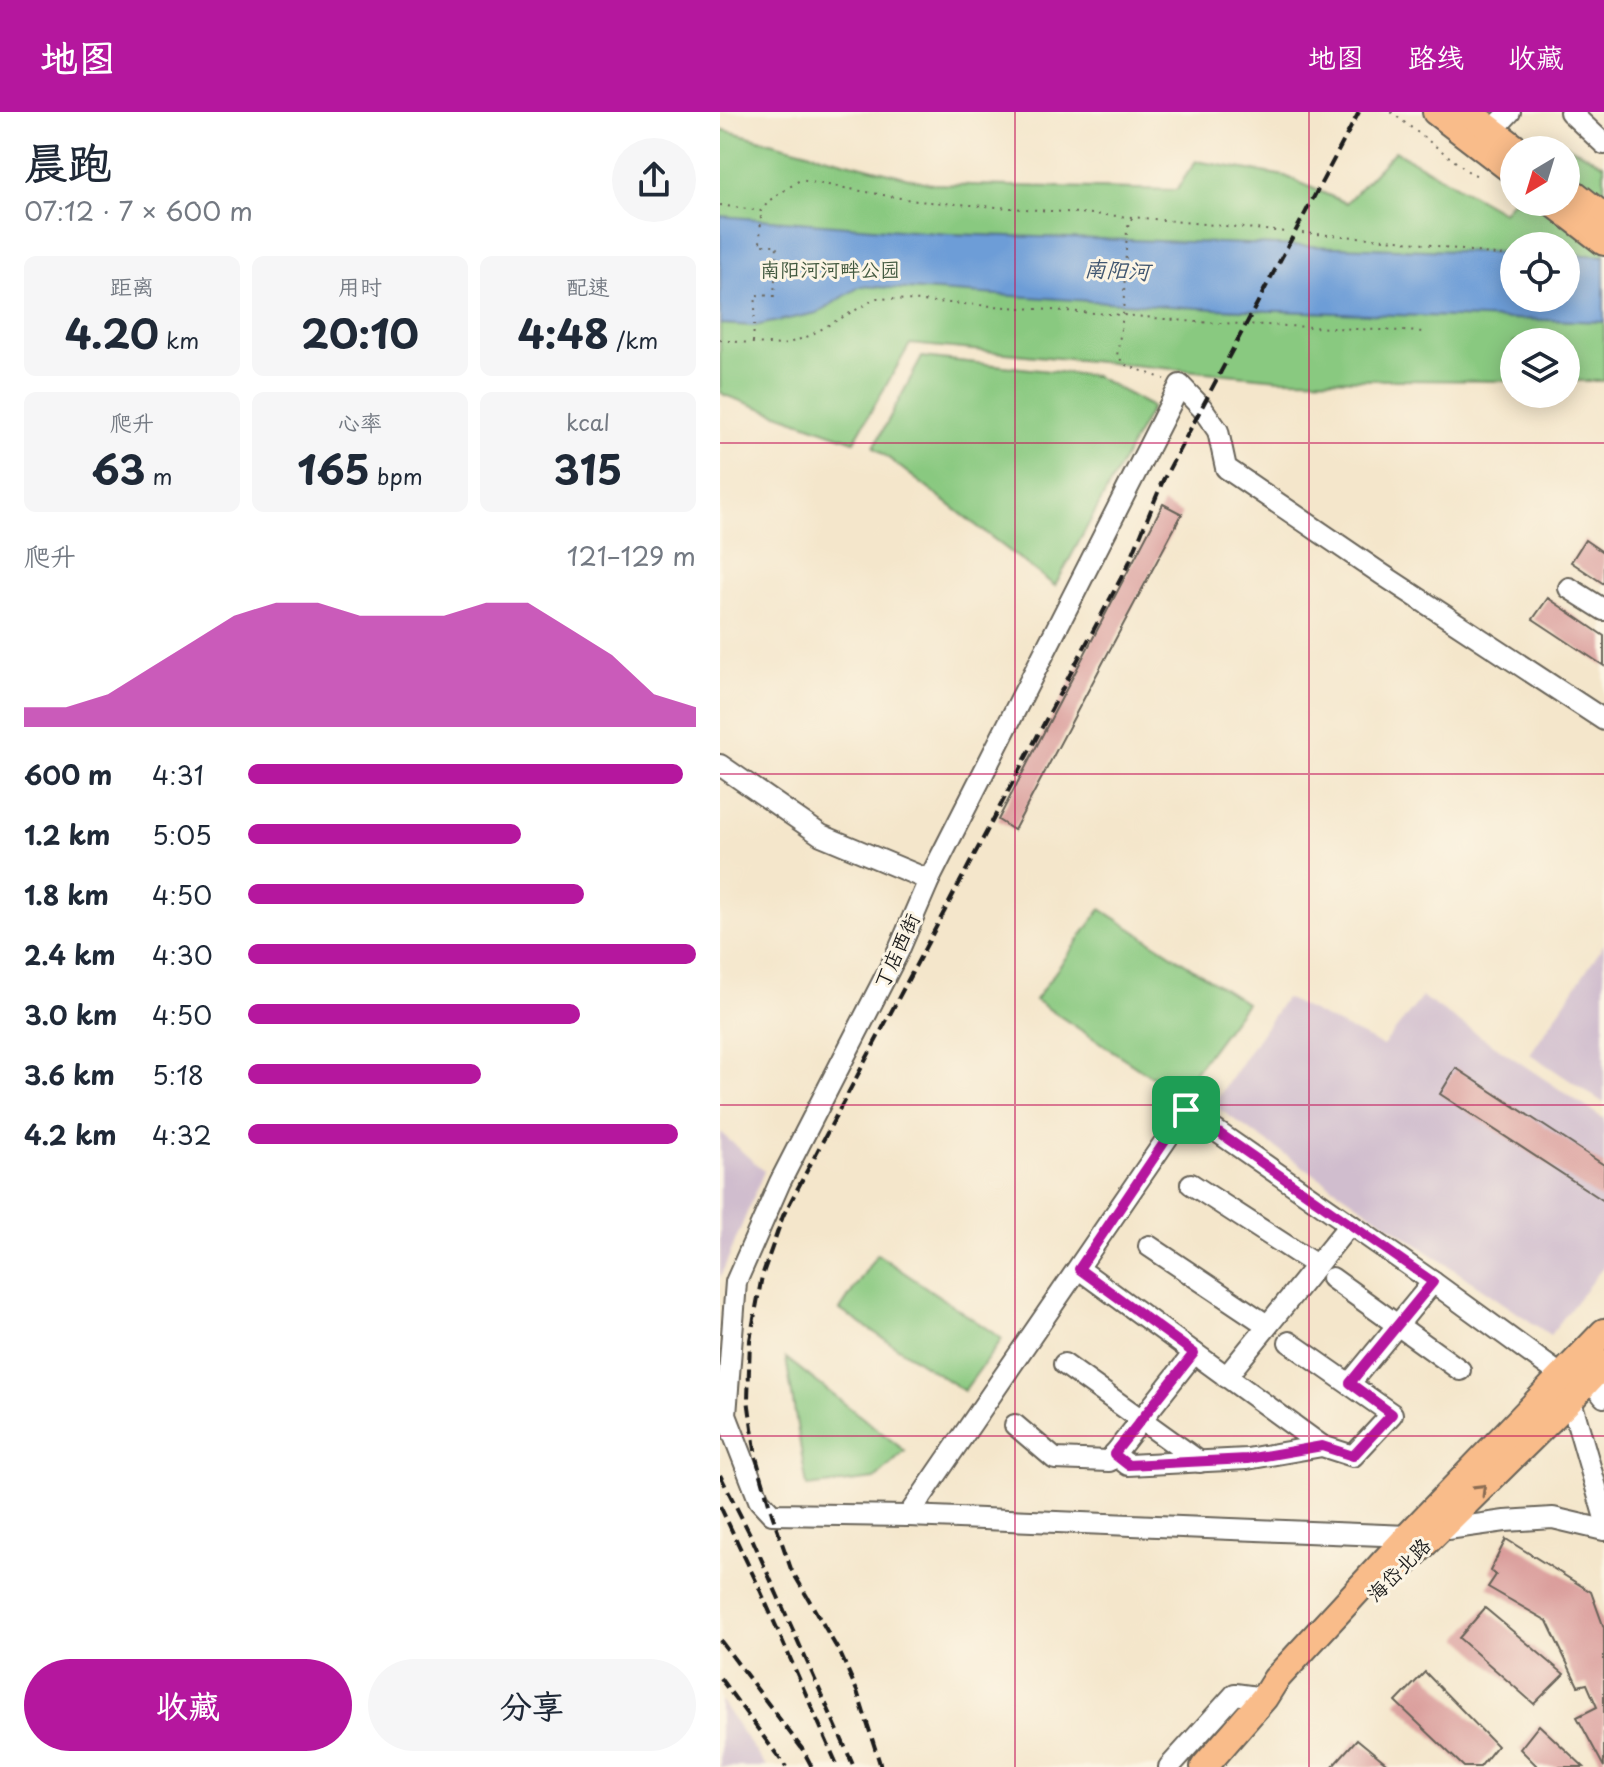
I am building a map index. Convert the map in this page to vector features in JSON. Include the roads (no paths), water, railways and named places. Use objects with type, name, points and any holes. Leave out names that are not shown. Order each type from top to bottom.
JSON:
[{"type":"main road","points":[[1436,112],[1500,153]]},
{"type":"main road","points":[[1468,112],[1501,121]]},
{"type":"main road","points":[[1580,198],[1604,217]]},
{"type":"main road","points":[[1566,216],[1596,246]]},
{"type":"main road","points":[[1567,1388],[1604,1332]]},
{"type":"main road","name":"海岱北路","points":[[1204,1767],[1264,1698],[1276,1679],[1408,1536],[1567,1388],[1599,1379]]},
{"type":"main road","name":"海岱北路","points":[[1214,1767],[1394,1573],[1440,1530],[1567,1388]]},
{"type":"street","points":[[1570,112],[1604,144]]},
{"type":"street","name":"丁店西街","points":[[908,1516],[772,1514],[759,1500],[726,1415],[736,1282],[780,1182],[898,952],[929,880],[1180,385],[1218,431],[1226,468],[1604,720]]},
{"type":"street","points":[[1569,588],[1604,610]]},
{"type":"street","points":[[720,765],[821,835],[929,880]]},
{"type":"street","points":[[908,1516],[1190,1105],[1433,1282],[1567,1388],[1604,1515]]},
{"type":"street","points":[[1191,1184],[1324,1272],[1460,1370]]},
{"type":"street","points":[[1226,1377],[1267,1325],[1324,1272],[1350,1224]]},
{"type":"street","points":[[1149,1246],[1267,1325]]},
{"type":"street","points":[[1079,1269],[1322,1446],[1353,1456],[1392,1414],[1289,1342]]},
{"type":"street","points":[[1350,1383],[1433,1282]]},
{"type":"street","points":[[1015,1425],[1055,1459],[1109,1461],[1194,1353]]},
{"type":"street","points":[[1064,1364],[1200,1462]]},
{"type":"street","points":[[1114,1454],[1128,1465],[1247,1459],[1322,1446]]},
{"type":"street","points":[[908,1516],[1408,1536],[1505,1521],[1553,1518],[1604,1530]]},
{"type":"street","points":[[1169,1767],[1235,1694],[1264,1698]]},
{"type":"water","name":"南阳河","points":[[720,216],[949,234],[1500,253],[1500,312],[1580,312],[1580,255],[1604,256],[1604,322],[1215,309],[861,286],[817,313],[754,326],[720,324]]},
{"type":"railway","points":[[1160,486],[1359,112]]},
{"type":"railway","points":[[881,1767],[857,1691],[841,1655],[791,1569],[756,1457],[748,1399],[750,1340],[762,1276],[783,1216],[1129,563],[1164,478]]},
{"type":"railway","points":[[720,1475],[751,1536],[854,1767]]},
{"type":"railway","points":[[720,1506],[838,1767]]},
{"type":"railway","points":[[720,1640],[803,1750],[812,1767]]},
{"type":"railway","points":[[720,1678],[786,1767]]},
{"type":"park label","name":"南阳河河畔公园","points":[[830,270]]}]
